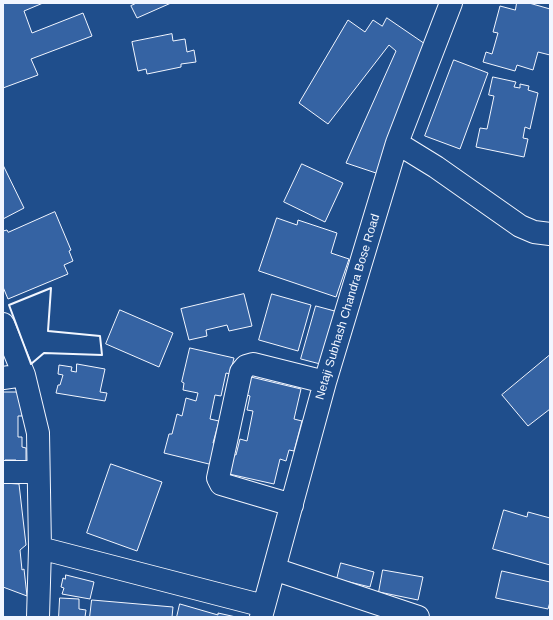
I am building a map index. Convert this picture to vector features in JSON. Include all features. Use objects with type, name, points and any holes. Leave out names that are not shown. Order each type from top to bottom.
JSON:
[{"type":"street","name":"Netaji Subhash Chandra Bose Road","points":[[263,612],[325,382],[397,143],[451,3]]},
{"type":"street","points":[[397,143],[436,167],[520,226],[534,232],[550,234]]},
{"type":"street","points":[[3,324],[13,376],[38,433],[40,548],[38,617]]},
{"type":"street","points":[[292,505],[221,484],[218,478],[218,472],[242,372],[246,366],[253,364],[325,382]]},
{"type":"street","points":[[3,472],[38,472]]},
{"type":"street","points":[[40,548],[263,612]]},
{"type":"street","points":[[274,569],[418,617]]},
{"type":"building","points":[[3,3],[43,3],[24,11],[32,33],[83,13],[92,36],[31,59],[38,75],[3,88]]},
{"type":"building","points":[[137,3],[171,3],[137,18],[131,6]]},
{"type":"building","points":[[517,3],[529,3],[550,9],[550,55],[538,52],[533,70],[517,65],[515,71],[483,62],[486,52],[492,54],[498,33],[493,32],[500,6],[515,10]]},
{"type":"building","points":[[387,18],[428,46],[379,174],[346,163],[396,51],[389,45],[328,124],[299,103],[348,20],[365,32],[373,20],[382,26]]},
{"type":"building","points":[[172,34],[173,41],[185,39],[187,52],[194,50],[196,62],[181,64],[181,67],[147,74],[146,69],[138,71],[132,42]]},
{"type":"building","points":[[454,60],[488,73],[460,149],[425,136]]},
{"type":"building","points":[[493,77],[516,82],[514,87],[520,88],[520,84],[529,86],[528,90],[538,93],[530,129],[525,127],[523,138],[528,139],[524,157],[476,147],[480,128],[487,129],[494,96],[489,95]]},
{"type":"building","points":[[302,164],[343,183],[325,222],[284,202]]},
{"type":"building","points":[[3,165],[24,208],[3,219]]},
{"type":"building","points":[[55,212],[71,250],[69,251],[73,261],[64,265],[68,274],[8,299],[3,287],[3,231],[7,230],[8,232]]},
{"type":"building","points":[[277,218],[297,225],[298,220],[337,233],[331,253],[349,259],[336,297],[259,271]]},
{"type":"building","points":[[244,294],[252,326],[229,331],[227,325],[206,330],[207,336],[189,340],[181,309]]},
{"type":"building","points":[[272,294],[311,305],[298,351],[259,340]]},
{"type":"building","points":[[316,306],[342,313],[328,366],[301,359]]},
{"type":"building","points":[[120,310],[173,333],[159,367],[106,344]]},
{"type":"building","points":[[190,348],[234,358],[230,374],[226,373],[221,396],[215,395],[210,419],[219,421],[213,443],[218,444],[213,465],[164,453],[169,434],[172,434],[177,414],[182,416],[186,398],[196,401],[198,393],[183,390],[184,383],[182,382]]},
{"type":"building","points":[[550,355],[550,409],[528,426],[502,395]]},
{"type":"building","points":[[77,364],[105,369],[100,392],[107,393],[105,401],[56,393],[63,375],[58,374],[59,365],[72,367],[71,371],[76,372]]},
{"type":"building","points":[[251,377],[301,389],[294,419],[302,421],[294,451],[289,450],[286,461],[280,459],[274,484],[229,474],[233,454],[236,455],[240,439],[247,441],[253,411],[247,410],[250,396],[247,395]]},
{"type":"building","points":[[3,392],[23,392],[22,416],[18,416],[18,437],[22,437],[22,447],[26,448],[26,465],[16,464],[16,460],[5,460],[5,464],[3,464]]},
{"type":"building","points":[[111,464],[162,482],[137,551],[87,533]]},
{"type":"building","points":[[3,483],[19,484],[26,545],[20,550],[27,596],[3,587]]},
{"type":"building","points":[[504,510],[527,517],[528,512],[550,518],[550,565],[493,549]]},
{"type":"building","points":[[341,563],[374,572],[370,587],[337,579]]},
{"type":"building","points":[[383,570],[423,577],[418,600],[379,592]]},
{"type":"building","points":[[502,571],[550,582],[550,602],[548,609],[496,598]]},
{"type":"building","points":[[66,575],[94,582],[90,599],[62,594],[64,588],[61,587],[63,578],[65,579]]},
{"type":"building","points":[[60,598],[79,599],[79,609],[86,610],[85,617],[59,617]]},
{"type":"building","points":[[92,600],[173,607],[172,617],[90,617]]},
{"type":"building","points":[[180,604],[218,615],[218,613],[236,617],[177,617]]},
{"type":"wall","points":[[51,288],[48,331],[100,336],[102,355],[44,353],[31,364],[9,305],[51,288]]}]
